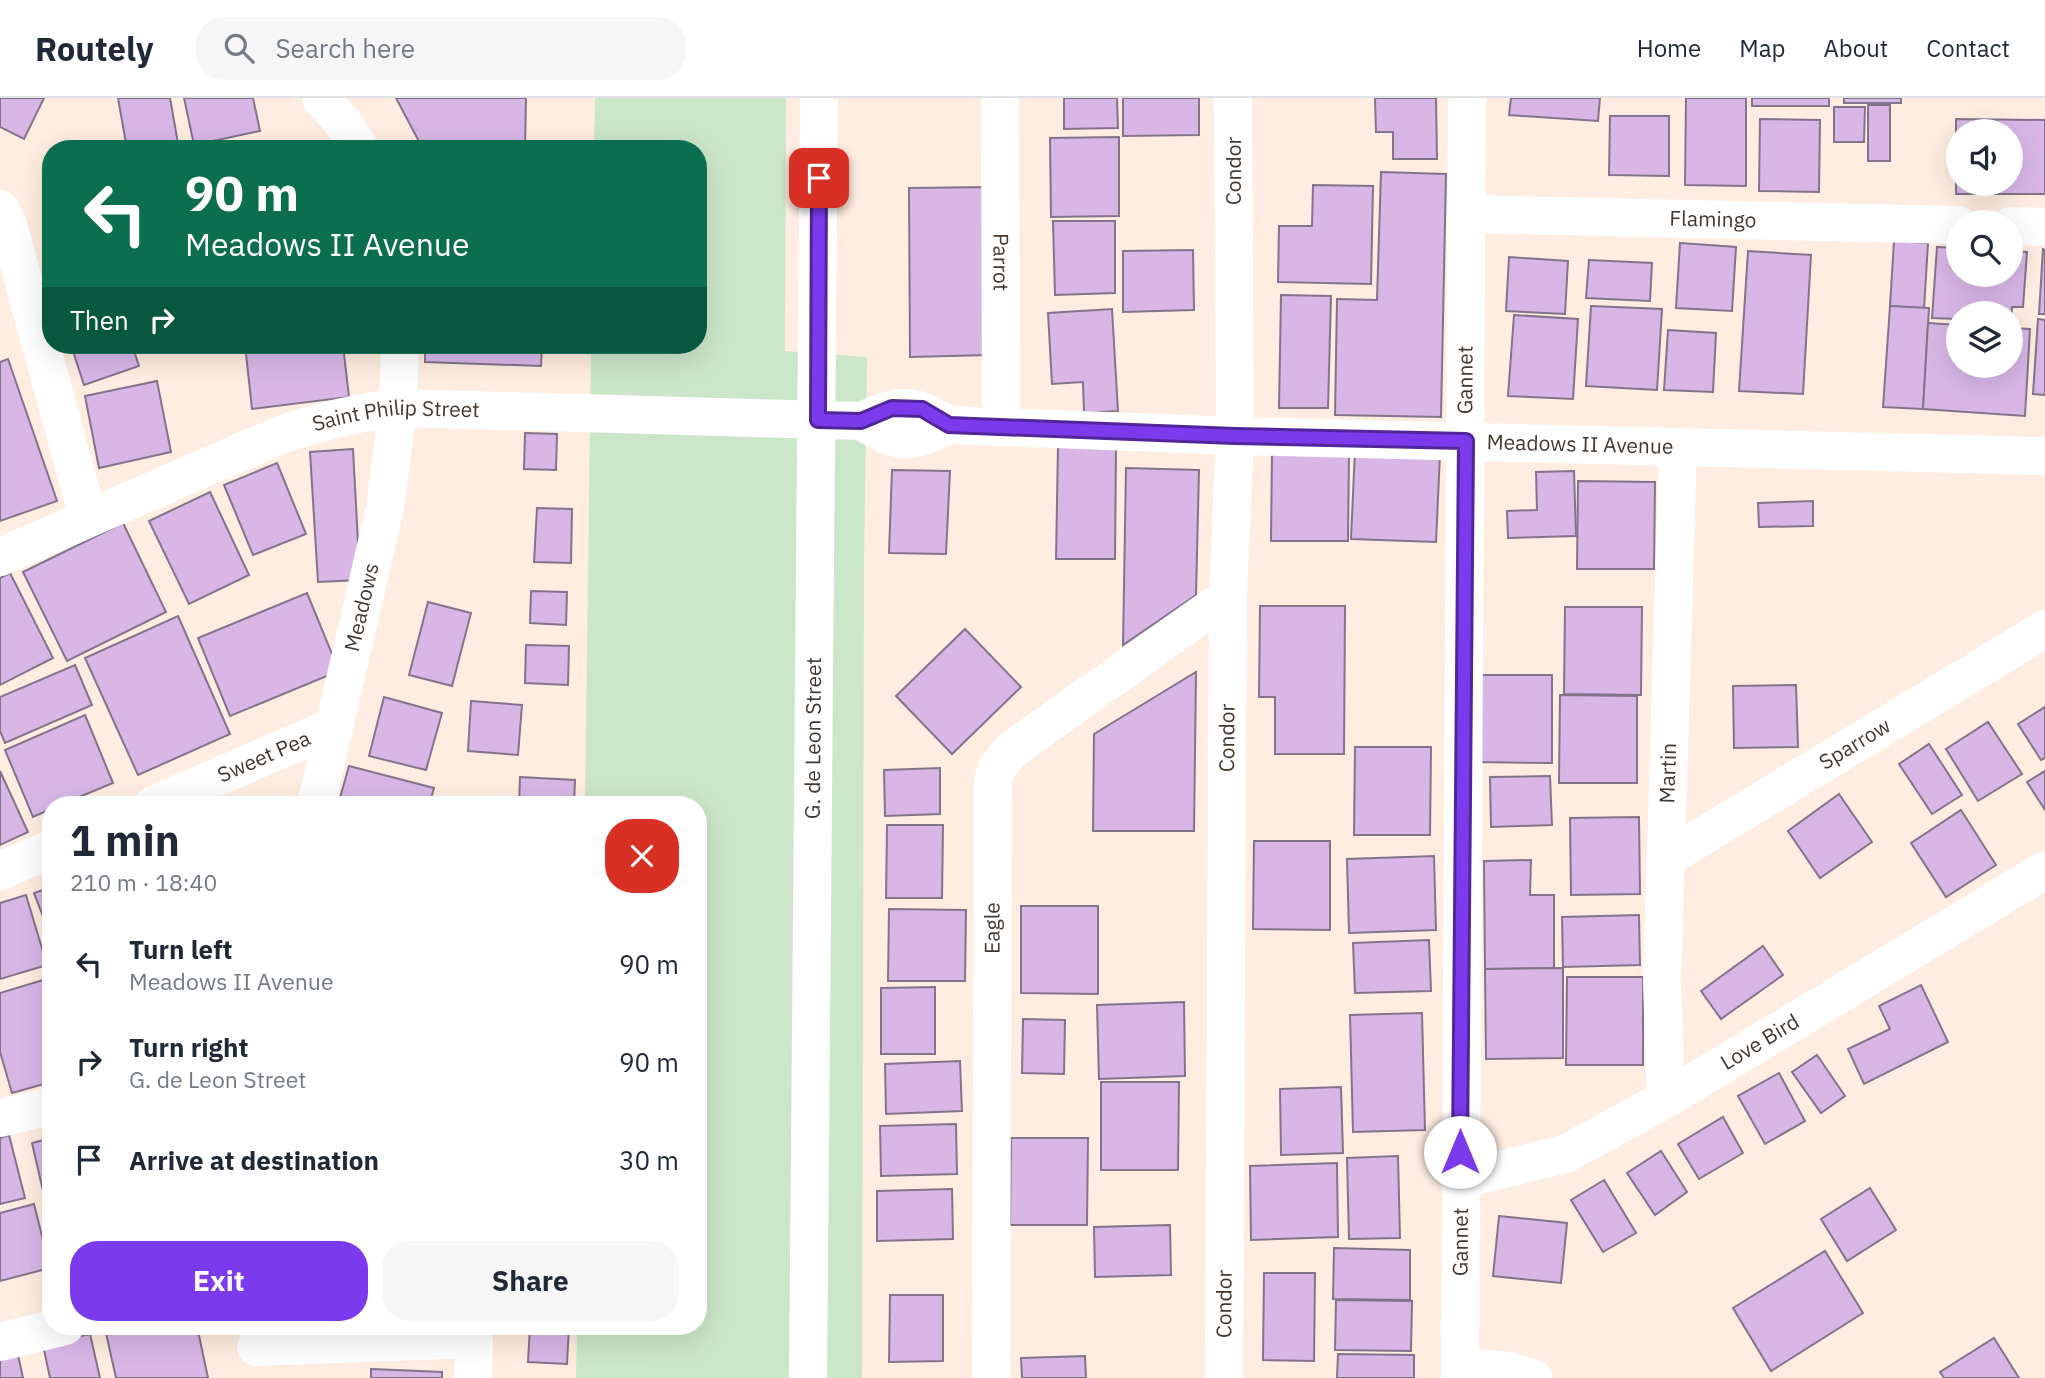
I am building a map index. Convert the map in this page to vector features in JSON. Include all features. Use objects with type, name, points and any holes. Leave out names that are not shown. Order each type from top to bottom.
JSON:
[{"type":"street","points":[[321,98],[354,140]]},
{"type":"street","name":"G. de Leon Street","points":[[808,1378],[820,98]]},
{"type":"street","name":"Parrot","points":[[1000,98],[1000,427]]},
{"type":"street","name":"Condor","points":[[1224,1378],[1228,596],[1235,436],[1233,98]]},
{"type":"street","name":"Gannet","points":[[1460,1373],[1466,98]]},
{"type":"street","points":[[0,209],[9,228],[42,349]]},
{"type":"street","name":"Flamingo","points":[[1466,214],[1946,225]]},
{"type":"street","points":[[2023,226],[2045,227]]},
{"type":"street","points":[[43,354],[88,518]]},
{"type":"street","name":"Meadows","points":[[318,796],[385,508],[398,408],[400,354]]},
{"type":"street","name":"Saint Philip Street","points":[[0,557],[278,436],[360,412],[398,408],[818,420]]},
{"type":"street","name":"Meadows II Avenue","points":[[818,420],[861,421],[892,408],[922,409],[949,425],[1235,436],[2045,456]]},
{"type":"street","name":"Martin","points":[[1666,1099],[1662,982],[1678,447]]},
{"type":"street","name":"Eagle","points":[[991,1378],[993,795],[996,770],[1010,751],[1228,596]]},
{"type":"street","name":"Sparrow","points":[[1665,859],[2045,629]]},
{"type":"street","name":"Sweet Pea","points":[[174,796],[335,726]]},
{"type":"street","points":[[0,871],[42,853]]},
{"type":"street","name":"Love Bird","points":[[1460,1180],[1565,1154],[1666,1099],[2045,870]]},
{"type":"street","points":[[0,1118],[42,1107]]},
{"type":"street","points":[[0,1342],[42,1332]]},
{"type":"street","points":[[256,1350],[474,1339],[473,1378]]},
{"type":"street","points":[[1460,1373],[1505,1370],[1533,1378]]},
{"type":"green space","points":[[595,98],[786,98],[785,351],[867,357],[862,1378],[576,1378],[577,1335],[707,1335],[707,796],[585,796],[591,354],[707,354],[707,140],[594,140]]},
{"type":"building","points":[[0,98],[44,98],[24,139],[0,127]]},
{"type":"building","points":[[118,98],[170,98],[177,140],[125,140]]},
{"type":"building","points":[[184,98],[253,98],[260,131],[218,140],[193,140]]},
{"type":"building","points":[[396,98],[526,98],[525,140],[418,140]]},
{"type":"building","points":[[1064,98],[1117,98],[1118,128],[1064,129]]},
{"type":"building","points":[[1123,98],[1199,98],[1199,135],[1123,136]]},
{"type":"building","points":[[1375,98],[1436,98],[1437,159],[1393,159],[1393,132],[1376,132]]},
{"type":"building","points":[[1511,98],[1600,98],[1598,121],[1509,115]]},
{"type":"building","points":[[1686,98],[1746,98],[1746,186],[1685,185]]},
{"type":"building","points":[[1752,98],[1829,98],[1829,106],[1752,106]]},
{"type":"building","points":[[1844,98],[1901,98],[1901,103],[1844,103]]},
{"type":"building","points":[[1868,105],[1890,105],[1890,161],[1868,161]]},
{"type":"building","points":[[1834,107],[1865,107],[1864,142],[1834,142]]},
{"type":"building","points":[[1610,116],[1669,116],[1669,176],[1609,175]]},
{"type":"building","points":[[1760,119],[1820,120],[1819,192],[1759,191]]},
{"type":"building","points":[[2023,120],[2045,120],[2045,194],[2023,194]]},
{"type":"building","points":[[1119,137],[1119,216],[1051,217],[1050,138]]},
{"type":"building","points":[[1381,172],[1446,174],[1441,417],[1335,415],[1337,299],[1377,300]]},
{"type":"building","points":[[1313,185],[1373,186],[1371,284],[1278,282],[1279,226],[1312,226]]},
{"type":"building","points":[[988,187],[990,355],[910,357],[909,188]]},
{"type":"building","points":[[1053,221],[1115,221],[1115,293],[1055,295]]},
{"type":"building","points":[[1894,241],[1928,243],[1924,309],[1890,306]]},
{"type":"building","points":[[1680,243],[1736,247],[1732,311],[1676,308]]},
{"type":"building","points":[[1937,247],[1946,247],[1946,287],[2023,287],[2023,252],[2027,252],[2023,307],[2023,301],[1946,301],[1946,319],[1932,318]]},
{"type":"building","points":[[2043,249],[2045,314],[2039,314]]},
{"type":"building","points":[[1193,250],[1194,310],[1123,312],[1123,251]]},
{"type":"building","points":[[1748,251],[1811,255],[1803,394],[1739,391]]},
{"type":"building","points":[[1509,257],[1568,261],[1565,314],[1506,311]]},
{"type":"building","points":[[1589,260],[1652,263],[1650,301],[1586,298]]},
{"type":"building","points":[[1281,295],[1331,296],[1328,408],[1279,408]]},
{"type":"building","points":[[1591,306],[1662,309],[1657,390],[1586,386]]},
{"type":"building","points":[[1890,306],[1929,308],[1923,409],[1883,407]]},
{"type":"building","points":[[1112,309],[1118,411],[1084,413],[1083,382],[1052,384],[1048,313]]},
{"type":"building","points":[[1514,315],[1578,319],[1573,399],[1508,396]]},
{"type":"building","points":[[2038,319],[2045,320],[2045,395],[2033,394]]},
{"type":"building","points":[[1928,323],[1946,324],[1946,378],[2023,378],[2023,329],[2030,329],[2025,416],[1923,409]]},
{"type":"building","points":[[1668,330],[1716,333],[1713,392],[1664,390]]},
{"type":"building","points":[[74,354],[135,354],[139,366],[84,385]]},
{"type":"building","points":[[246,354],[344,354],[349,397],[252,409]]},
{"type":"building","points":[[425,354],[542,354],[541,366],[425,362]]},
{"type":"building","points":[[8,359],[57,501],[0,521],[0,362]]},
{"type":"building","points":[[157,381],[171,452],[99,468],[85,396]]},
{"type":"building","points":[[525,433],[557,434],[556,470],[524,469]]},
{"type":"building","points":[[1058,446],[1116,447],[1115,559],[1056,559]]},
{"type":"building","points":[[353,449],[360,580],[318,582],[310,452]]},
{"type":"building","points":[[1355,450],[1440,454],[1436,542],[1351,539]]},
{"type":"building","points":[[1272,453],[1349,453],[1348,541],[1271,541]]},
{"type":"building","points":[[277,463],[306,534],[253,555],[224,485]]},
{"type":"building","points":[[1126,468],[1199,470],[1196,595],[1123,645]]},
{"type":"building","points":[[892,470],[950,471],[946,554],[889,553]]},
{"type":"building","points":[[1574,471],[1576,536],[1508,538],[1507,511],[1537,510],[1536,472]]},
{"type":"building","points":[[1578,481],[1655,482],[1654,569],[1577,569]]},
{"type":"building","points":[[210,492],[249,575],[189,604],[149,521]]},
{"type":"building","points":[[1813,501],[1813,526],[1759,527],[1758,503]]},
{"type":"building","points":[[537,508],[572,509],[571,563],[534,562]]},
{"type":"building","points":[[123,523],[166,612],[67,661],[23,572]]},
{"type":"building","points":[[10,573],[53,658],[0,685],[0,578]]},
{"type":"building","points":[[531,591],[567,592],[566,625],[530,623]]},
{"type":"building","points":[[307,593],[339,671],[230,716],[198,638]]},
{"type":"building","points":[[428,602],[471,613],[452,686],[409,675]]},
{"type":"building","points":[[1260,606],[1345,606],[1344,754],[1275,754],[1275,697],[1259,697]]},
{"type":"building","points":[[1565,607],[1642,607],[1641,695],[1564,694]]},
{"type":"building","points":[[178,616],[230,734],[138,775],[85,658]]},
{"type":"building","points":[[965,629],[1021,687],[952,754],[896,696]]},
{"type":"building","points":[[526,645],[569,646],[568,685],[525,683]]},
{"type":"building","points":[[75,665],[92,705],[5,743],[0,731],[0,697]]},
{"type":"building","points":[[1196,672],[1194,831],[1093,831],[1094,734]]},
{"type":"building","points":[[1475,675],[1552,675],[1552,763],[1475,762]]},
{"type":"building","points":[[1796,685],[1798,747],[1734,748],[1733,686]]},
{"type":"building","points":[[1560,695],[1637,696],[1637,783],[1559,783]]},
{"type":"building","points":[[384,697],[442,713],[426,770],[369,756]]},
{"type":"building","points":[[471,701],[522,705],[518,755],[468,751]]},
{"type":"building","points":[[2045,707],[2045,758],[2041,760],[2018,724]]},
{"type":"building","points":[[85,715],[113,783],[82,796],[42,796],[42,813],[33,817],[5,750]]},
{"type":"building","points":[[1988,722],[2022,774],[1978,801],[1946,749]]},
{"type":"building","points":[[1929,744],[1962,795],[1932,814],[1899,764]]},
{"type":"building","points":[[1355,747],[1431,747],[1430,835],[1354,835]]},
{"type":"building","points":[[349,766],[434,788],[432,796],[341,796]]},
{"type":"building","points":[[940,768],[940,814],[885,816],[884,770]]},
{"type":"building","points":[[0,771],[28,832],[0,845]]},
{"type":"building","points":[[2045,771],[2045,810],[2027,782]]},
{"type":"building","points":[[1550,776],[1552,825],[1491,827],[1490,777]]},
{"type":"building","points":[[520,777],[575,780],[574,796],[519,796]]},
{"type":"building","points":[[1839,794],[1872,842],[1820,878],[1788,831]]},
{"type":"building","points":[[1961,810],[1996,865],[1946,897],[1911,843]]},
{"type":"building","points":[[1639,817],[1640,894],[1571,895],[1570,818]]},
{"type":"building","points":[[887,825],[943,825],[942,898],[886,898]]},
{"type":"building","points":[[1254,841],[1330,841],[1330,930],[1253,929]]},
{"type":"building","points":[[1434,856],[1436,930],[1349,933],[1347,859]]},
{"type":"building","points":[[1531,860],[1530,895],[1554,895],[1554,968],[1485,969],[1484,861]]},
{"type":"building","points":[[42,890],[42,914],[34,893]]},
{"type":"building","points":[[26,895],[42,948],[42,966],[0,979],[0,903]]},
{"type":"building","points":[[1021,906],[1098,906],[1098,994],[1021,993]]},
{"type":"building","points":[[889,909],[966,910],[965,981],[888,981]]},
{"type":"building","points":[[1639,915],[1640,965],[1563,967],[1562,917]]},
{"type":"building","points":[[1429,940],[1431,991],[1355,993],[1353,943]]},
{"type":"building","points":[[1763,946],[1783,975],[1721,1019],[1701,991]]},
{"type":"building","points":[[1563,968],[1563,1058],[1486,1059],[1485,969]]},
{"type":"building","points":[[1567,977],[1643,977],[1643,1065],[1566,1065]]},
{"type":"building","points":[[42,980],[42,1085],[12,1093],[0,1052],[0,993]]},
{"type":"building","points":[[1921,985],[1948,1042],[1864,1084],[1848,1049],[1890,1029],[1879,1006]]},
{"type":"building","points":[[935,987],[935,1054],[881,1054],[881,988]]},
{"type":"building","points":[[1184,1002],[1185,1076],[1099,1079],[1097,1005]]},
{"type":"building","points":[[1422,1013],[1425,1130],[1353,1132],[1350,1015]]},
{"type":"building","points":[[1023,1019],[1065,1020],[1064,1074],[1022,1073]]},
{"type":"building","points":[[1817,1055],[1845,1096],[1821,1113],[1792,1072]]},
{"type":"building","points":[[960,1061],[962,1111],[886,1114],[885,1064]]},
{"type":"building","points":[[1779,1073],[1805,1121],[1765,1144],[1738,1096]]},
{"type":"building","points":[[1101,1082],[1179,1082],[1178,1170],[1101,1170]]},
{"type":"building","points":[[1341,1087],[1343,1153],[1281,1155],[1280,1089]]},
{"type":"building","points":[[1723,1117],[1743,1153],[1699,1179],[1678,1144]]},
{"type":"building","points":[[956,1124],[957,1174],[881,1176],[880,1126]]},
{"type":"building","points":[[9,1135],[25,1198],[0,1204],[0,1138]]},
{"type":"building","points":[[1011,1138],[1088,1138],[1087,1225],[1010,1225]]},
{"type":"building","points":[[42,1140],[42,1187],[32,1143]]},
{"type":"building","points":[[1661,1151],[1687,1192],[1655,1215],[1627,1173]]},
{"type":"building","points":[[1398,1156],[1400,1238],[1349,1239],[1347,1158]]},
{"type":"building","points":[[1337,1163],[1338,1237],[1251,1240],[1250,1166]]},
{"type":"building","points":[[1604,1180],[1636,1233],[1603,1252],[1571,1200]]},
{"type":"building","points":[[1870,1188],[1896,1230],[1847,1261],[1821,1219]]},
{"type":"building","points":[[952,1189],[953,1239],[877,1241],[877,1191]]},
{"type":"building","points":[[34,1204],[42,1236],[42,1270],[0,1281],[0,1213]]},
{"type":"building","points":[[1499,1216],[1567,1223],[1561,1283],[1493,1276]]},
{"type":"building","points":[[1170,1225],[1171,1275],[1095,1277],[1094,1227]]},
{"type":"building","points":[[1334,1248],[1410,1250],[1410,1300],[1333,1299]]},
{"type":"building","points":[[1825,1251],[1863,1313],[1771,1371],[1733,1308]]},
{"type":"building","points":[[1264,1273],[1315,1273],[1314,1361],[1263,1360]]},
{"type":"building","points":[[890,1295],[943,1295],[943,1361],[889,1362]]},
{"type":"building","points":[[1336,1300],[1412,1301],[1411,1351],[1335,1350]]},
{"type":"building","points":[[90,1335],[100,1378],[50,1378],[43,1345]]},
{"type":"building","points":[[106,1335],[199,1335],[208,1378],[116,1378]]},
{"type":"building","points":[[530,1335],[569,1335],[567,1364],[528,1362]]},
{"type":"building","points":[[1994,1338],[2019,1378],[1944,1378],[1940,1372]]},
{"type":"building","points":[[1338,1354],[1414,1355],[1414,1378],[1337,1378]]},
{"type":"building","points":[[18,1355],[23,1378],[0,1378],[0,1359]]},
{"type":"building","points":[[1085,1356],[1086,1378],[1022,1378],[1021,1358]]},
{"type":"building","points":[[371,1369],[442,1372],[442,1378],[371,1378]]},
{"type":"route","points":[[819,178],[818,420],[861,421],[892,408],[922,409],[949,425],[1235,436],[1466,441],[1460,1152]]}]
